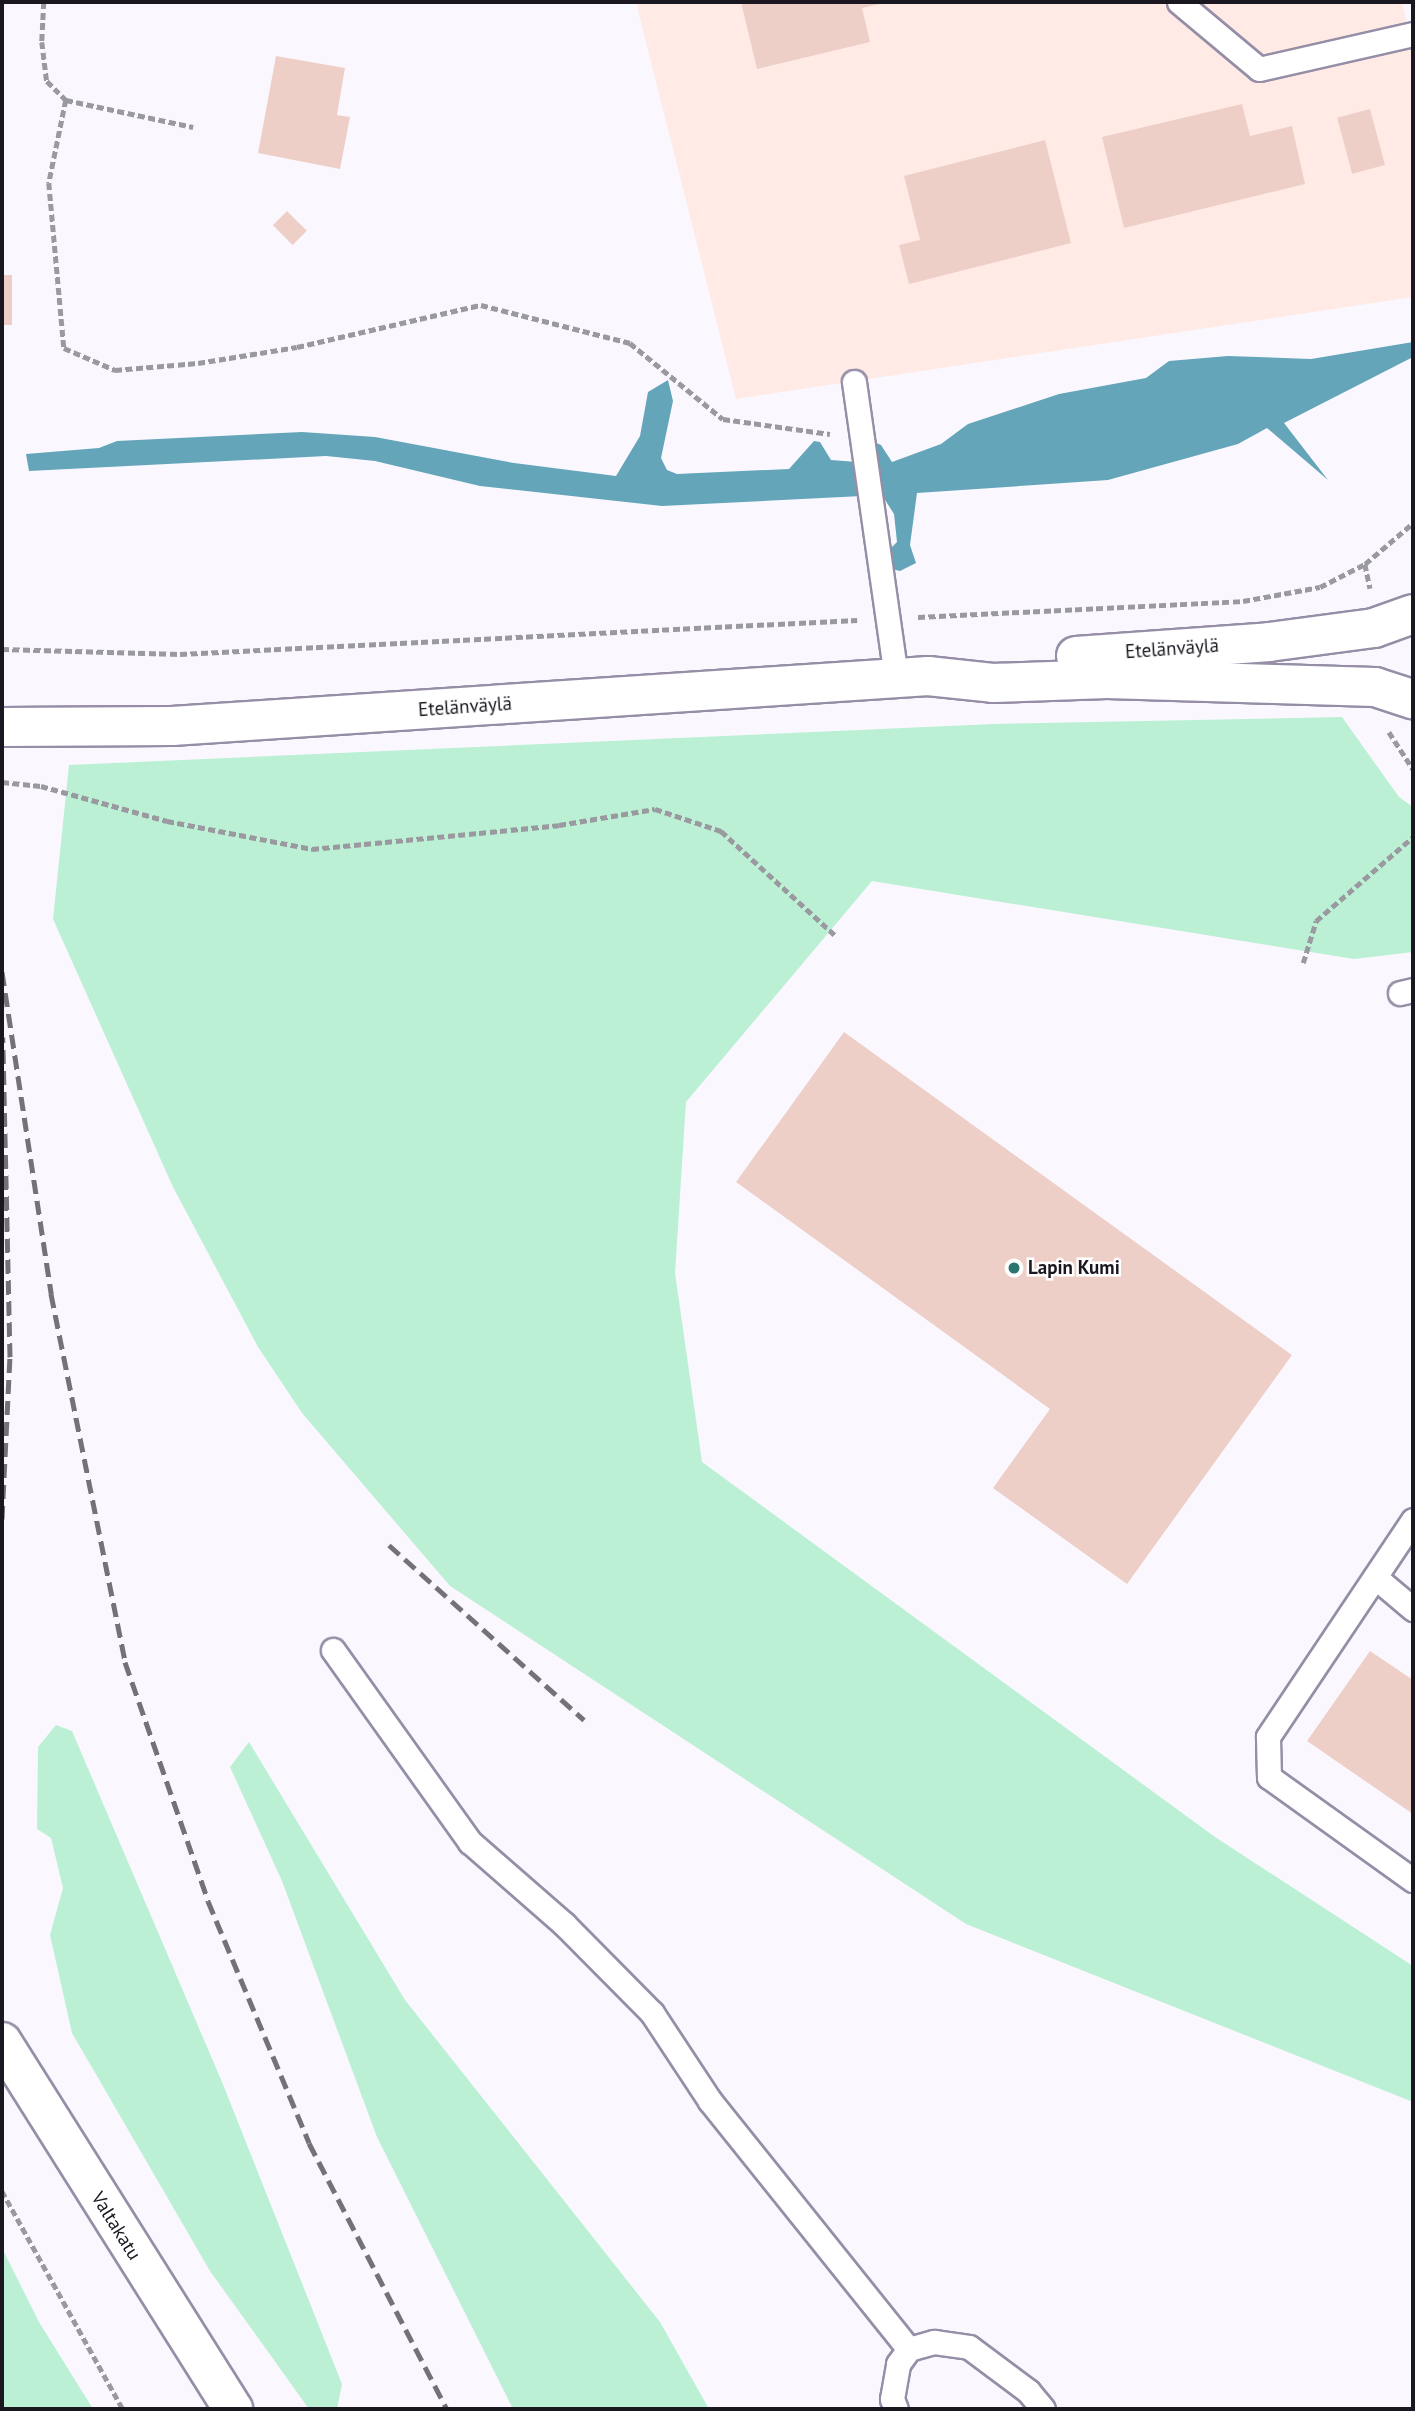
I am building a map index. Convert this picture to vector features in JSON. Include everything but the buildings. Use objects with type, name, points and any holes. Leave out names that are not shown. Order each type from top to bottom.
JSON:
[{"type":"main road","name":"Etelänväylä","points":[[2,727],[172,726],[912,677],[999,659],[1335,633],[1374,628],[1413,614]]},
{"type":"main road","name":"Etelänväylä","points":[[912,677],[993,683],[1107,679],[1375,687],[1413,699]]},
{"type":"main road","name":"Valtakatu","points":[[2,2042],[233,2409]]},
{"type":"lane","points":[[1179,2],[1259,69],[1413,34]]},
{"type":"lane","points":[[854,382],[888,618],[912,677]]},
{"type":"lane","points":[[1413,1520],[1268,1737],[1269,1777],[1413,1880]]},
{"type":"lane","points":[[1375,1577],[1413,1609]]},
{"type":"lane","points":[[333,1650],[470,1842],[564,1924],[652,2013],[710,2101],[909,2349]]},
{"type":"lane","points":[[896,2409],[892,2399],[898,2364],[909,2349],[934,2342],[969,2347],[1028,2391],[1043,2409]]},
{"type":"path","points":[[44,2],[42,41],[47,81],[66,100],[193,127]]},
{"type":"path","points":[[66,100],[49,183],[64,348],[102,365],[115,370],[198,363],[297,347],[481,305],[630,343],[723,419],[862,439]]},
{"type":"path","points":[[2,649],[180,654],[1243,601],[1320,587],[1365,564],[1413,523]]},
{"type":"path","points":[[1365,564],[1373,599]]},
{"type":"path","points":[[1381,721],[1413,769]]},
{"type":"path","points":[[2,782],[41,786],[167,821],[313,849],[559,825],[655,808],[722,831],[837,937]]},
{"type":"path","points":[[1303,963],[1316,921],[1413,837]]},
{"type":"path","points":[[2,2191],[123,2409]]},
{"type":"shaded area","points":[[636,2],[1402,2],[1413,48],[1413,297],[736,399]]},
{"type":"green space","points":[[1342,717],[1399,797],[1413,807],[1413,952],[1354,959],[872,881],[686,1102],[675,1273],[702,1462],[1215,1837],[1413,1966],[1413,2102],[966,1924],[450,1586],[302,1413],[258,1347],[173,1187],[53,919],[69,765],[994,724]]},
{"type":"green space","points":[[56,1725],[72,1731],[222,2082],[342,2384],[337,2409],[309,2409],[210,2271],[72,2033],[50,1935],[63,1888],[51,1838],[37,1829],[38,1747]]},
{"type":"green space","points":[[249,1742],[405,2000],[660,2322],[709,2409],[513,2409],[377,2137],[282,1881],[230,1767]]},
{"type":"green space","points":[[2,2248],[39,2322],[93,2409],[2,2409]]},
{"type":"water","points":[[1413,342],[1413,357],[1284,423],[1328,480],[1267,428],[1238,444],[1108,480],[917,493],[910,545],[916,563],[900,571],[892,569],[889,550],[897,542],[894,514],[882,495],[662,506],[480,486],[375,461],[326,456],[29,471],[26,454],[99,448],[117,441],[302,432],[375,437],[514,463],[616,476],[640,436],[648,392],[668,380],[673,401],[661,458],[667,470],[677,474],[789,469],[814,441],[820,442],[831,460],[857,462],[870,440],[881,445],[892,462],[941,444],[968,424],[1059,394],[1146,378],[1169,361],[1228,356],[1311,359]]},
{"type":"railway","points":[[2,972],[51,1294],[125,1662],[208,1901],[309,2143],[447,2409]]},
{"type":"railway","points":[[2,1519],[10,1357],[3,1037]]},
{"type":"railway","points":[[389,1545],[584,1720]]},
{"type":"place","name":"Lapin Kumi","points":[[1014,1268]]}]
